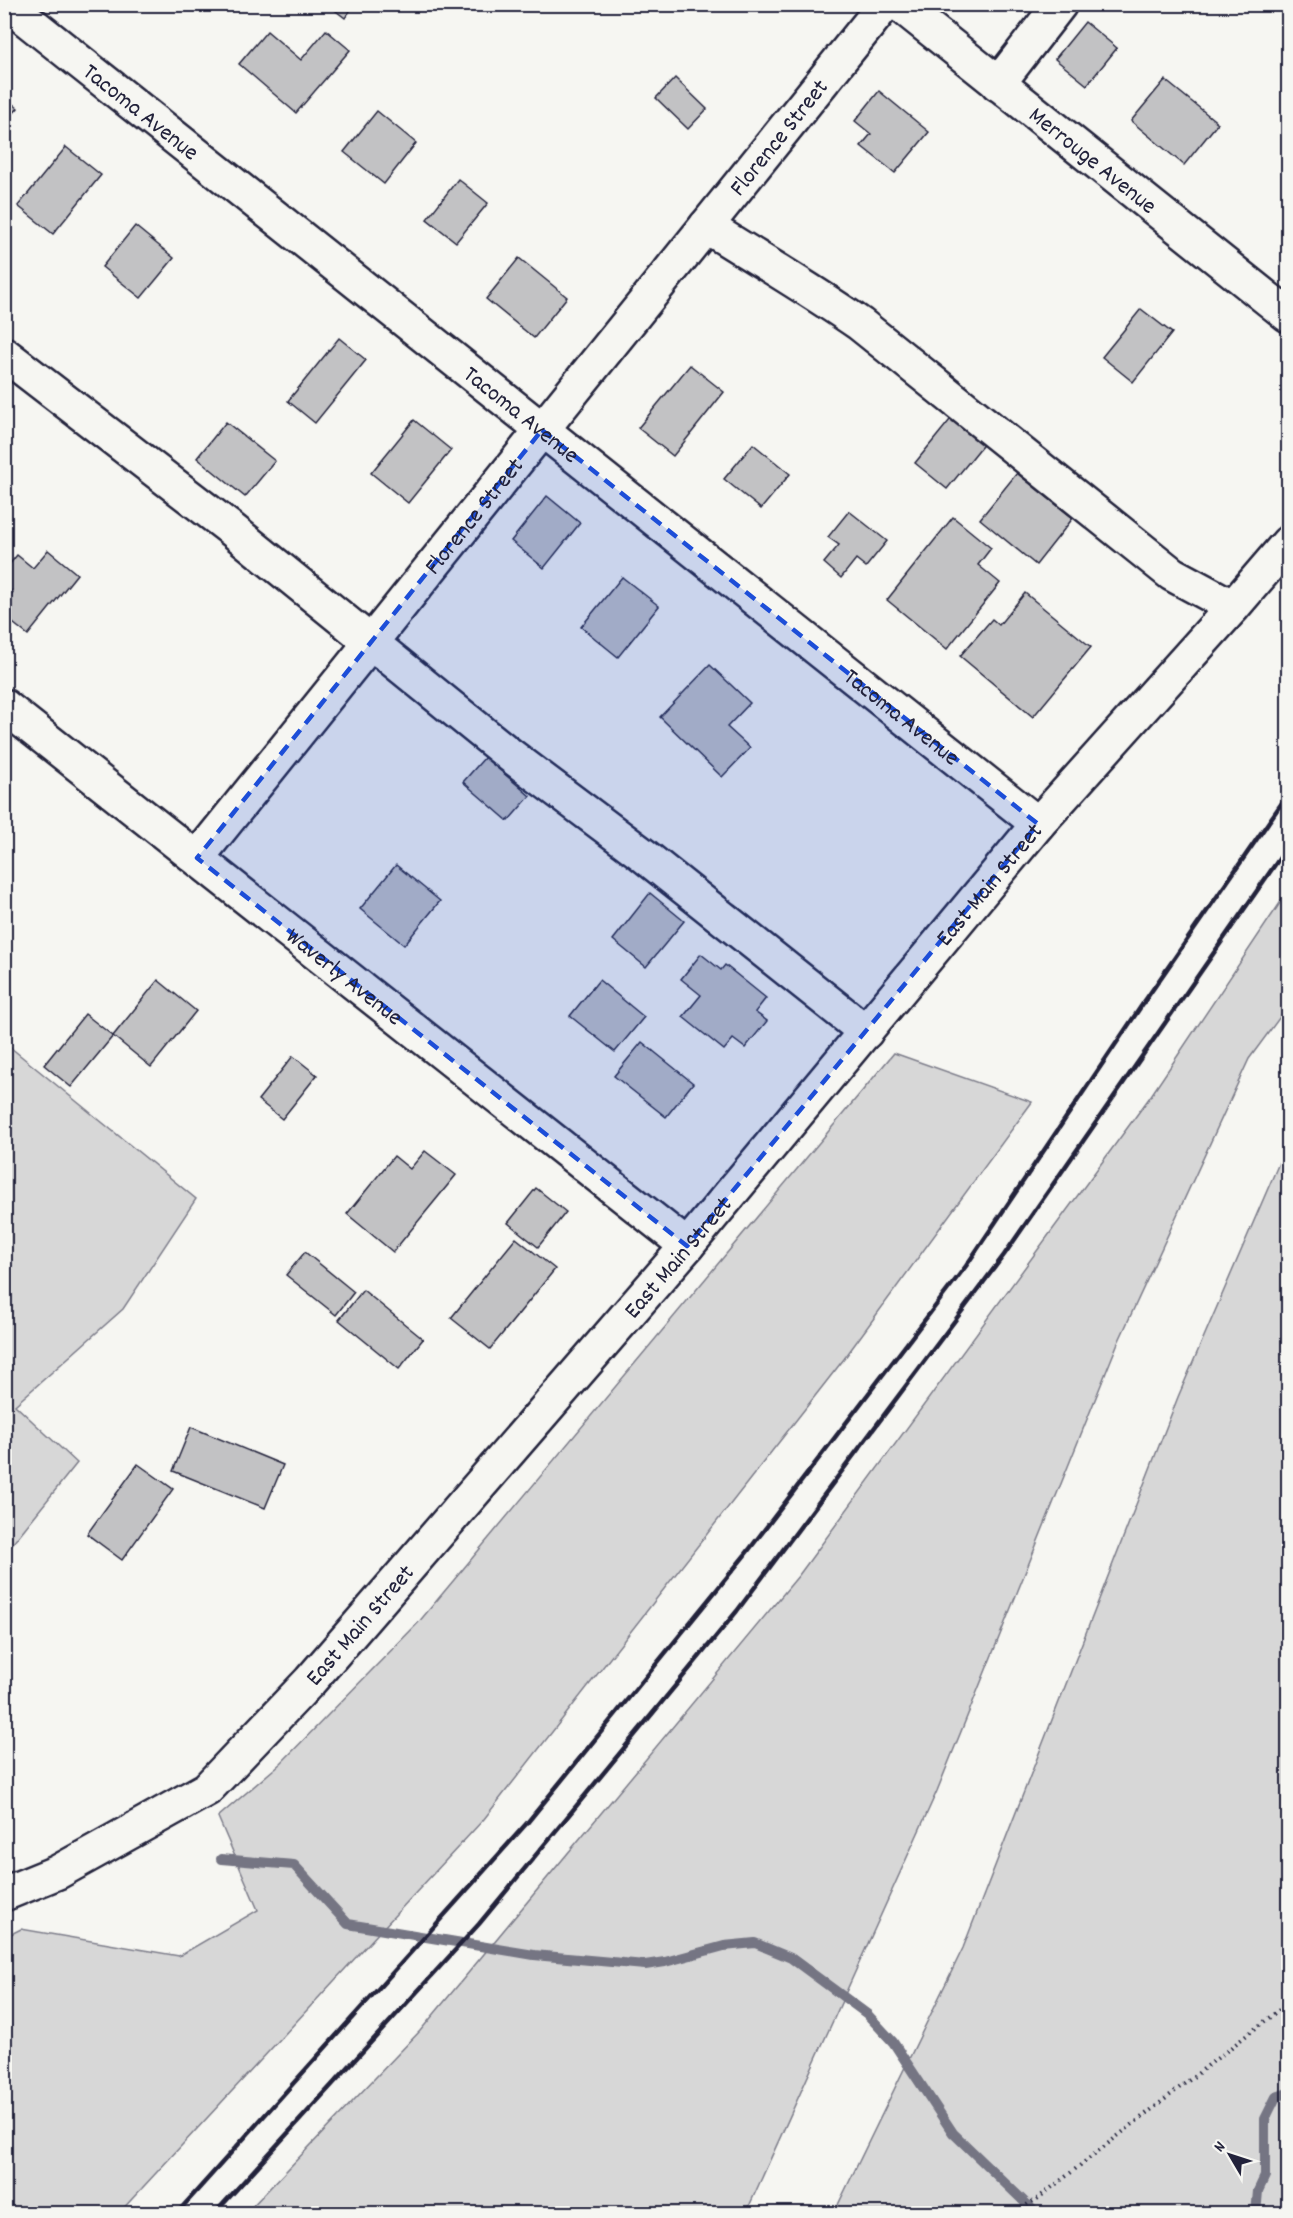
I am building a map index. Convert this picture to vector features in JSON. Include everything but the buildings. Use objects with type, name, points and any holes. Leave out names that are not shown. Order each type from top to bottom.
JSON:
[{"type":"street","name":"Tacoma Avenue","points":[[7,4],[1038,824]]},
{"type":"street","name":"Florence Street","points":[[197,858],[885,4]]},
{"type":"street","name":"Merrouge Avenue","points":[[899,4],[1288,315]]},
{"type":"street","points":[[998,84],[1060,4]]},
{"type":"street","points":[[706,226],[809,288],[860,324],[1172,574],[1233,607]]},
{"type":"street","points":[[4,354],[230,528],[510,755],[642,854],[866,1032]]},
{"type":"street","name":"East Main Street","points":[[4,1894],[58,1872],[207,1790],[310,1681],[687,1246],[1038,824],[1288,543]]},
{"type":"street","name":"Waverly Avenue","points":[[4,706],[687,1246]]},
{"type":"path","points":[[1011,2214],[1037,2199],[1288,2003]]},
{"type":"highlighted area","points":[[542,430],[1038,824],[687,1246],[197,858]]},
{"type":"shaded area","points":[[1288,891],[1288,1006],[1249,1059],[1117,1345],[937,1791],[746,2213],[246,2213],[420,2031],[799,1575],[1150,1097]]},
{"type":"shaded area","points":[[5,1043],[196,1199],[123,1309],[15,1405],[77,1463],[5,1553]]},
{"type":"shaded area","points":[[894,1053],[1032,1102],[844,1359],[484,1819],[119,2213],[5,2213],[5,1937],[21,1929],[179,1956],[258,1910],[218,1817],[281,1763],[418,1623]]},
{"type":"shaded area","points":[[1288,1142],[1288,2213],[834,2213],[963,1948],[1178,1397]]},
{"type":"waterway","points":[[221,1859],[294,1865],[348,1924],[534,1955],[645,1965],[724,1946],[755,1943],[791,1958],[867,2014],[893,2042],[953,2133],[1037,2214]]},
{"type":"waterway","points":[[1256,2214],[1258,2191],[1265,2176],[1265,2119],[1276,2097],[1288,2093]]},
{"type":"railway","points":[[176,2214],[527,1823],[745,1555],[966,1266],[1288,794]]},
{"type":"railway","points":[[214,2214],[479,1924],[737,1611],[1004,1255],[1288,846]]}]
